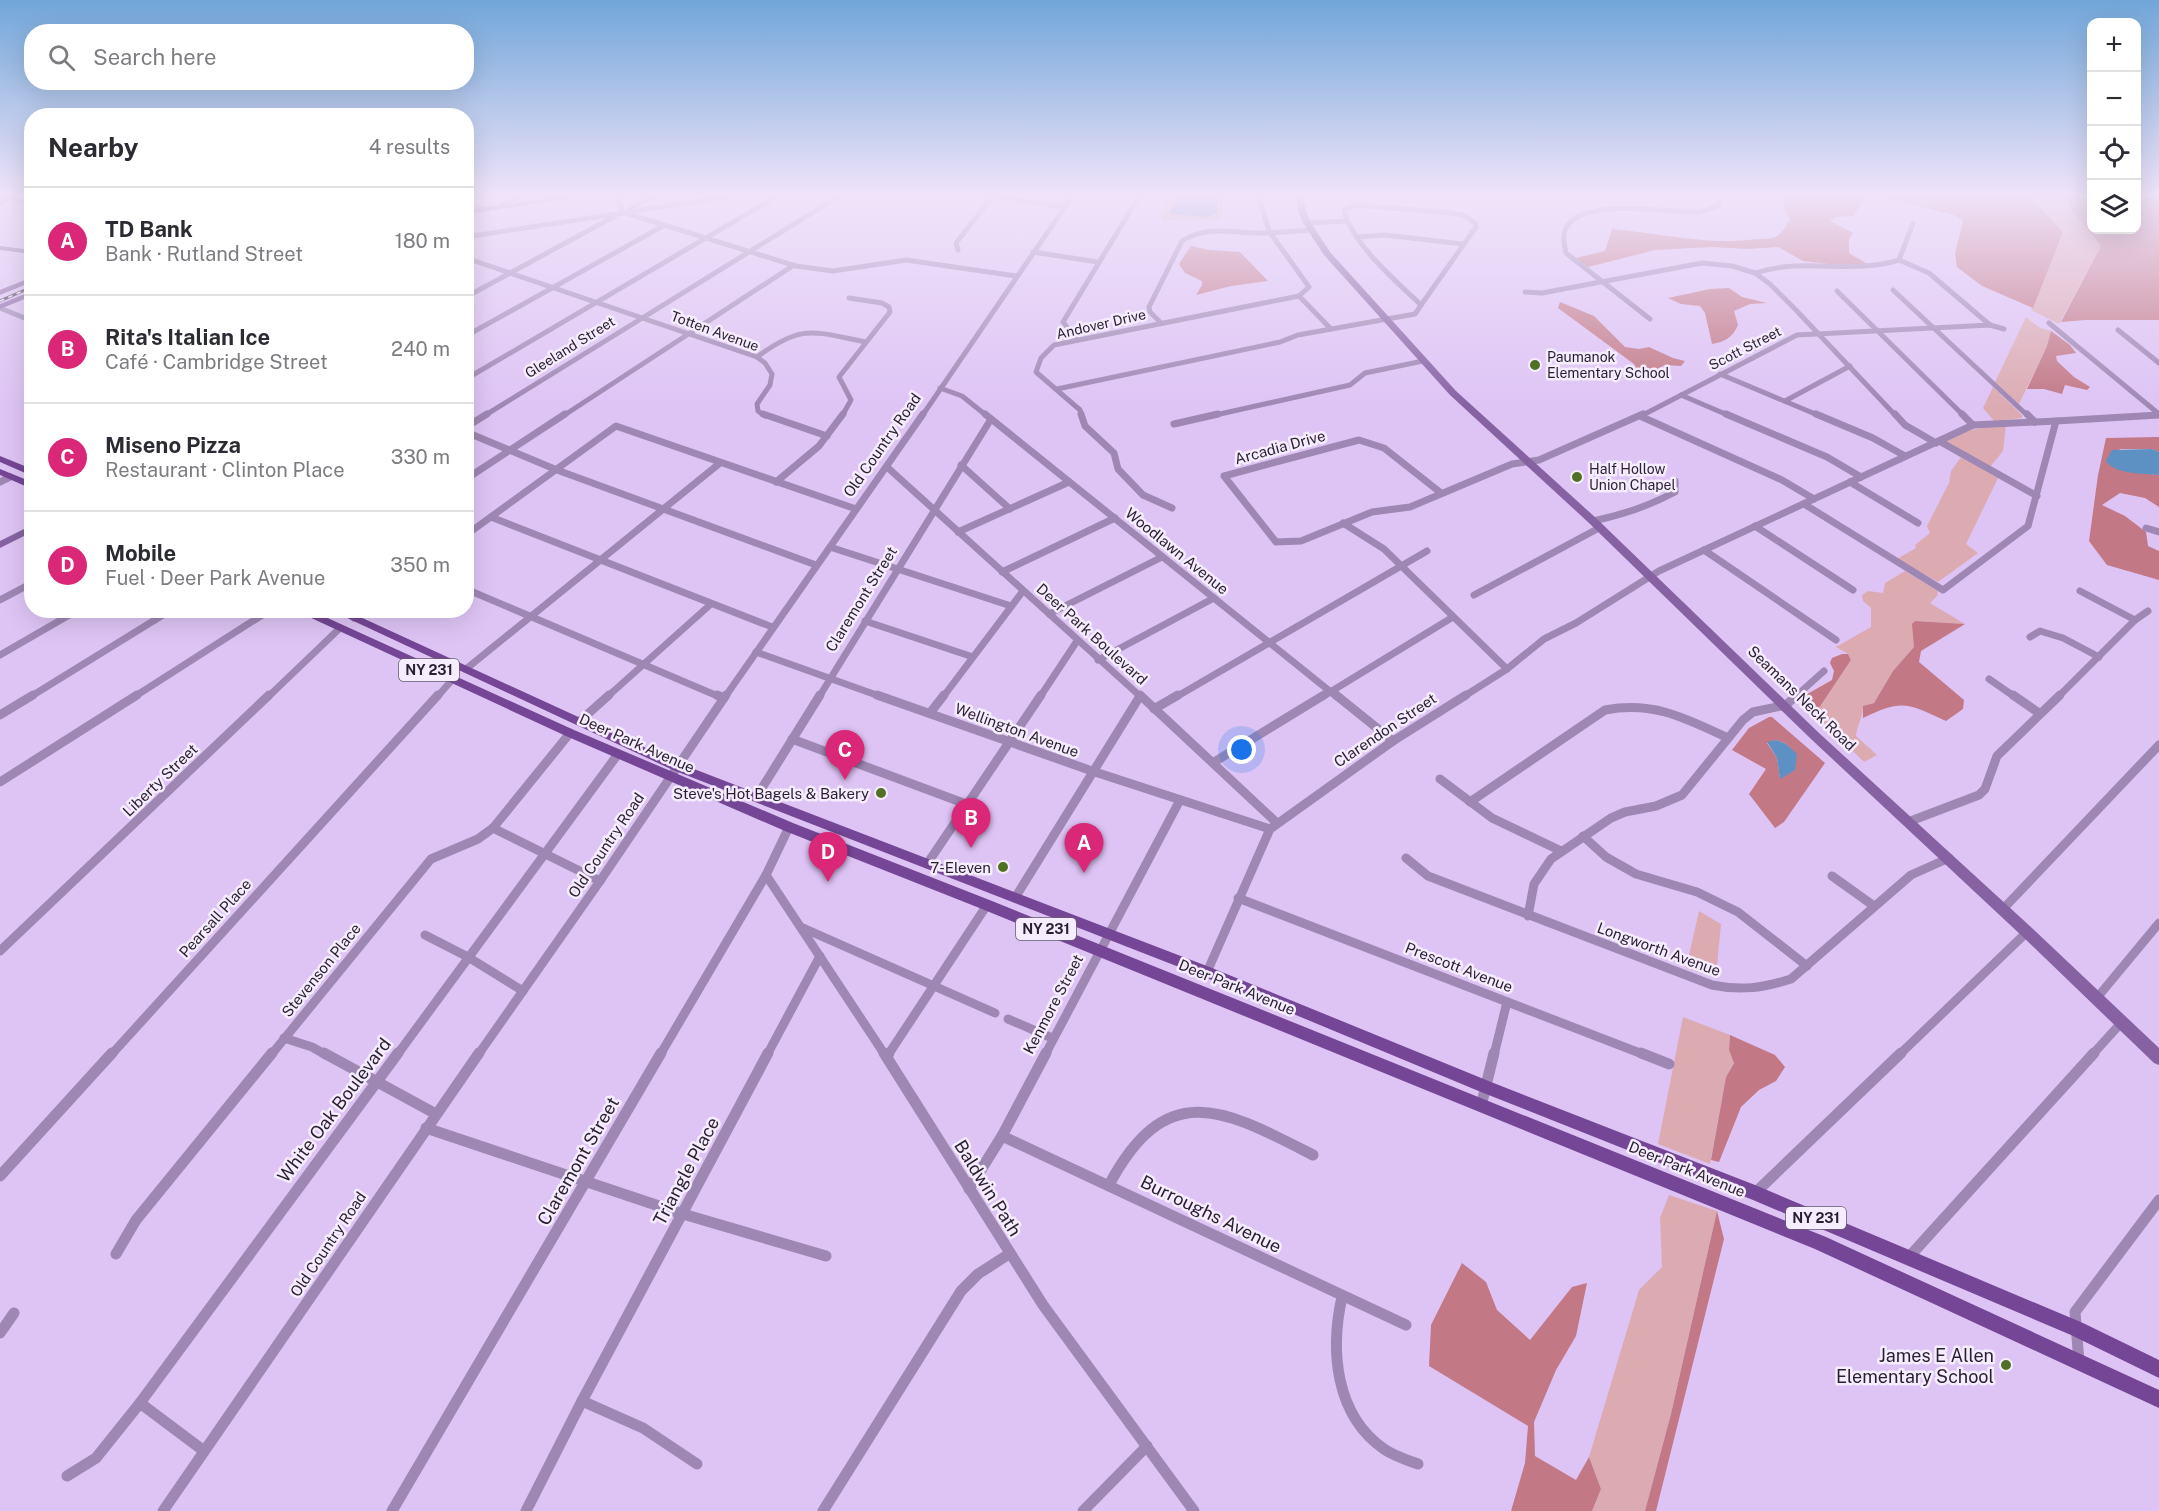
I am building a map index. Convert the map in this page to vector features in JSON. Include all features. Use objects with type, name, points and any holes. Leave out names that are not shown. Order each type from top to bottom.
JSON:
[{"type":"main road","name":"Seamans Neck Road","points":[[1338,266],[1423,361],[1527,462],[1596,524],[1786,705],[1815,736],[1949,858],[2159,1058]]},
{"type":"main road","points":[[3,290],[24,282]]},
{"type":"main road","points":[[0,308],[24,298]]},
{"type":"main road","points":[[0,459],[24,470]]},
{"type":"main road","points":[[0,472],[24,483]]},
{"type":"main road","points":[[0,545],[24,532]]},
{"type":"main road","name":"Deer Park Avenue","points":[[317,618],[618,754],[757,796],[1207,972],[1909,1257],[2077,1329],[2159,1369]]},
{"type":"main road","name":"Deer Park Avenue","points":[[367,618],[466,669],[580,721],[674,772],[789,827],[1099,950],[1820,1243],[2159,1400]]},
{"type":"street","name":"Totten Avenue","points":[[489,266],[757,357],[771,370],[773,379],[769,389],[757,404],[758,411],[767,417],[827,436]]},
{"type":"street","points":[[474,292],[525,266]]},
{"type":"street","points":[[474,332],[592,266]]},
{"type":"street","points":[[474,374],[660,266]]},
{"type":"street","name":"Gleeland Street","points":[[474,422],[727,266]]},
{"type":"street","points":[[474,474],[793,266]]},
{"type":"street","points":[[797,266],[833,271],[869,266]]},
{"type":"street","points":[[944,266],[1016,276]]},
{"type":"street","name":"Old Country Road","points":[[163,1511],[426,1128],[600,880],[772,627],[887,467],[1023,266]]},
{"type":"street","points":[[1076,339],[1063,322],[1096,266]]},
{"type":"street","points":[[1161,323],[1150,312],[1149,307],[1170,266]]},
{"type":"street","points":[[1295,266],[1308,282],[1309,287],[1299,296],[1331,329]]},
{"type":"street","points":[[1384,266],[1421,305]]},
{"type":"street","points":[[1057,389],[1331,329],[1409,316],[1415,314],[1448,266]]},
{"type":"street","points":[[1582,266],[1650,319]]},
{"type":"street","points":[[1525,292],[1542,293],[1689,266]]},
{"type":"street","points":[[1727,266],[1755,273],[1770,284],[1905,425],[2037,496]]},
{"type":"street","points":[[1755,273],[1776,266]]},
{"type":"street","points":[[1814,266],[1870,268],[1879,266]]},
{"type":"street","points":[[1912,266],[1929,273],[1990,325],[2004,329]]},
{"type":"street","points":[[1893,290],[2035,422]]},
{"type":"street","points":[[1837,291],[1973,425]]},
{"type":"street","name":"Andover Drive","points":[[1172,508],[1143,495],[1118,469],[1114,453],[1085,426],[1080,411],[1036,372],[1041,358],[1054,345],[1076,339],[1299,296]]},
{"type":"street","points":[[776,482],[819,446],[850,405],[851,400],[840,377],[890,312],[889,307],[882,303],[849,298]]},
{"type":"street","points":[[0,308],[24,318]]},
{"type":"street","points":[[2049,323],[2159,415]]},
{"type":"street","name":"Scott Street","points":[[1527,462],[1539,460],[1640,416],[1797,335],[1990,325]]},
{"type":"street","points":[[2118,330],[2159,363]]},
{"type":"street","points":[[757,357],[781,340],[797,333],[816,333],[866,342]]},
{"type":"street","points":[[1174,424],[1350,385],[1365,373],[1423,361]]},
{"type":"street","points":[[1785,401],[1850,366]]},
{"type":"street","points":[[1720,374],[1873,438],[1905,456]]},
{"type":"street","name":"Woodlawn Avenue","points":[[940,388],[962,396],[1393,741]]},
{"type":"street","points":[[1681,395],[1827,458],[1861,477]]},
{"type":"street","points":[[1640,416],[1782,480],[1814,500],[1973,425],[2159,415]]},
{"type":"street","name":"Claremont Street","points":[[757,796],[991,419]]},
{"type":"street","points":[[1804,504],[1942,590],[2028,526],[2056,421]]},
{"type":"street","points":[[474,529],[616,426],[856,509]]},
{"type":"street","points":[[474,435],[557,470],[816,565]]},
{"type":"street","name":"Arcadia Drive","points":[[1441,493],[1384,448],[1359,440],[1224,476],[1276,542],[1301,541],[1372,512],[1410,507],[1512,464],[1527,462]]},
{"type":"street","points":[[466,669],[720,463]]},
{"type":"street","points":[[961,465],[1010,509]]},
{"type":"street","name":"Deer Park Boulevard","points":[[887,467],[1098,660],[1214,762],[1273,826]]},
{"type":"street","points":[[0,482],[10,477]]},
{"type":"street","points":[[1474,595],[1596,524],[1676,492],[1675,481]]},
{"type":"street","points":[[958,532],[1069,482]]},
{"type":"street","points":[[1850,482],[1918,523]]},
{"type":"street","name":"Clarendon Street","points":[[1207,972],[1238,898],[1273,826],[1393,741],[1507,669],[1544,639],[1659,571],[1814,500]]},
{"type":"street","points":[[491,517],[772,627]]},
{"type":"street","points":[[1002,572],[1115,518]]},
{"type":"street","points":[[1343,523],[1384,549],[1507,669]]},
{"type":"street","points":[[1755,526],[1853,590]]},
{"type":"street","points":[[2146,528],[2159,532]]},
{"type":"street","points":[[830,548],[1011,606]]},
{"type":"street","points":[[1704,550],[1836,640]]},
{"type":"street","points":[[1154,709],[1427,551]]},
{"type":"street","points":[[1049,614],[1162,557]]},
{"type":"street","points":[[0,600],[24,587]]},
{"type":"street","points":[[930,713],[1023,591]]},
{"type":"street","points":[[2080,591],[2135,620]]},
{"type":"street","points":[[474,592],[724,698]]},
{"type":"street","points":[[1098,660],[1214,598]]},
{"type":"street","points":[[580,721],[711,604]]},
{"type":"street","points":[[1908,822],[1979,795],[1985,789],[1997,756],[2135,620],[2148,611]]},
{"type":"street","points":[[1214,762],[1453,617]]},
{"type":"street","points":[[0,655],[64,618]]},
{"type":"street","points":[[0,715],[158,618]]},
{"type":"street","points":[[0,782],[257,618]]},
{"type":"street","points":[[865,621],[973,657]]},
{"type":"street","name":"Liberty Street","points":[[0,951],[340,628]]},
{"type":"street","points":[[2030,637],[2040,632],[2063,638],[2099,657]]},
{"type":"street","points":[[927,864],[1077,641]]},
{"type":"street","name":"Wellington Avenue","points":[[756,652],[1092,771],[1180,800],[1273,826]]},
{"type":"street","points":[[1528,916],[1534,884],[1542,870],[1561,850],[1625,812],[1656,806],[1682,795],[1728,738],[1753,712],[1786,705],[1824,671]]},
{"type":"street","name":"Pearsall Place","points":[[0,1176],[452,680]]},
{"type":"street","points":[[1989,680],[2039,713]]},
{"type":"street","points":[[1015,898],[1140,696]]},
{"type":"street","points":[[1470,802],[1605,710],[1622,705],[1658,708],[1690,719],[1728,738]]},
{"type":"street","name":"Stevenson Place","points":[[116,1254],[136,1220],[431,859],[445,850],[481,839],[493,828],[570,733]]},
{"type":"street","points":[[792,739],[966,804]]},
{"type":"street","points":[[2003,909],[2158,749]]},
{"type":"street","name":"White Oak Boulevard","points":[[67,1476],[96,1458],[140,1403],[316,1161],[377,1082],[618,754]]},
{"type":"street","points":[[1440,779],[1491,818],[1561,850]]},
{"type":"street","name":"Kenmore Street","points":[[969,1190],[1002,1136],[1180,800]]},
{"type":"street","name":"Claremont Street","points":[[392,1511],[766,875],[789,827]]},
{"type":"street","points":[[493,828],[600,880]]},
{"type":"street","points":[[1583,836],[1606,856],[1636,874],[1697,892],[1738,912],[1807,966]]},
{"type":"street","name":"Longworth Avenue","points":[[1406,858],[1428,876],[1681,974],[1734,990],[1770,986],[1791,979],[1911,875],[1949,858]]},
{"type":"street","name":"Baldwin Path","points":[[766,875],[887,1058],[1043,1305],[1194,1511]]},
{"type":"street","points":[[1832,876],[1875,906]]},
{"type":"street","name":"Prescott Avenue","points":[[1238,898],[1669,1064]]},
{"type":"street","points":[[887,1058],[987,905]]},
{"type":"street","points":[[2096,999],[2159,923]]},
{"type":"street","points":[[802,928],[994,1013]]},
{"type":"street","points":[[1755,1193],[2027,932]]},
{"type":"street","points":[[425,935],[468,957],[523,991]]},
{"type":"street","name":"Triangle Place","points":[[526,1511],[582,1401],[820,956]]},
{"type":"street","points":[[1481,1106],[1507,1002]]},
{"type":"street","points":[[1008,1019],[1052,1038]]},
{"type":"street","points":[[1909,1257],[2121,1023]]},
{"type":"street","points":[[284,1038],[312,1047],[436,1114]]},
{"type":"street","points":[[1109,1185],[1118,1167],[1144,1133],[1162,1121],[1185,1115],[1226,1114],[1313,1155]]},
{"type":"street","points":[[426,1128],[683,1214],[826,1256]]},
{"type":"street","name":"Burroughs Avenue","points":[[1002,1136],[1406,1325]]},
{"type":"street","points":[[2079,1362],[2075,1312],[2159,1200]]},
{"type":"street","points":[[824,1511],[939,1322],[961,1291],[978,1274],[1009,1254]]},
{"type":"street","points":[[1342,1297],[1335,1323],[1335,1350],[1338,1379],[1348,1407],[1370,1437],[1387,1452],[1418,1464]]},
{"type":"street","points":[[0,1334],[14,1313]]},
{"type":"street","points":[[582,1401],[643,1428],[697,1464]]},
{"type":"street","points":[[140,1403],[204,1451]]},
{"type":"street","points":[[1083,1511],[1147,1446]]},
{"type":"shaded area","points":[[1180,266],[1253,266],[1268,281],[1231,286],[1196,295],[1202,281],[1185,273]]},
{"type":"shaded area","points":[[2049,266],[2090,266],[2059,324],[2031,310]]},
{"type":"shaded area","points":[[2050,266],[2033,308],[1982,286],[1957,267]]},
{"type":"shaded area","points":[[2091,266],[2159,266],[2159,320],[2061,322]]},
{"type":"shaded area","points":[[1729,288],[1742,297],[1767,303],[1750,304],[1734,311],[1738,325],[1734,333],[1721,342],[1712,344],[1705,313],[1700,306],[1681,304],[1668,298],[1710,289]]},
{"type":"shaded area","points":[[1560,302],[1594,316],[1625,347],[1639,349],[1649,347],[1685,361],[1681,366],[1665,365],[1642,377],[1634,364],[1558,308]]},
{"type":"shaded area","points":[[2026,317],[2040,328],[2051,331],[2047,346],[2019,404],[1995,382]]},
{"type":"shaded area","points":[[2051,331],[2070,345],[2076,353],[2056,356],[2057,361],[2074,377],[2090,387],[2087,390],[2065,385],[2062,394],[2044,389],[2027,389],[2047,346]]},
{"type":"shaded area","points":[[1993,387],[2022,415],[2022,418],[1994,421],[1983,408]]},
{"type":"shaded area","points":[[2006,425],[2003,451],[1990,467],[1942,441],[1969,430]]},
{"type":"shaded area","points":[[2159,437],[2159,452],[2152,449],[2119,449],[2143,473],[2159,475],[2159,507],[2145,498],[2120,493],[2102,505],[2125,516],[2146,532],[2148,546],[2159,551],[2159,580],[2107,565],[2089,541],[2098,475],[2106,438]]},
{"type":"shaded area","points":[[1961,457],[1998,478],[1966,544],[1978,553],[1938,582],[1897,559],[1916,548],[1915,545],[1930,533],[1927,526],[1949,483],[1951,471]]},
{"type":"shaded area","points":[[1905,571],[1938,591],[1937,596],[1930,603],[1965,624],[1915,621],[1914,647],[1893,671],[1874,703],[1863,706],[1856,736],[1877,755],[1864,762],[1815,714],[1851,660],[1848,654],[1836,647],[1871,627],[1871,608],[1863,601],[1862,595],[1868,591],[1883,593],[1885,583]]},
{"type":"shaded area","points":[[1915,621],[1965,624],[1921,651],[1919,662],[1964,700],[1963,709],[1946,721],[1922,710],[1904,706],[1887,708],[1863,718],[1863,706],[1874,703],[1893,671],[1914,647],[1912,624]]},
{"type":"shaded area","points":[[1848,654],[1851,660],[1815,714],[1802,697],[1832,680],[1834,671],[1830,663],[1832,658]]},
{"type":"shaded area","points":[[1772,717],[1825,763],[1784,822],[1775,828],[1749,794],[1766,769],[1732,750],[1749,728]],"holes":[[[1776,740],[1786,744],[1797,755],[1780,778],[1777,758],[1767,743]]]},
{"type":"shaded area","points":[[1699,911],[1721,924],[1716,977],[1686,968]]},
{"type":"shaded area","points":[[1683,1017],[1730,1035],[1729,1050],[1734,1062],[1726,1077],[1710,1164],[1658,1144]]},
{"type":"shaded area","points":[[1730,1035],[1775,1055],[1785,1067],[1776,1081],[1759,1090],[1741,1107],[1719,1162],[1711,1160],[1726,1077],[1734,1063],[1729,1050]]},
{"type":"shaded area","points":[[1669,1195],[1717,1211],[1671,1414],[1645,1511],[1592,1511],[1601,1489],[1589,1457],[1639,1290],[1662,1267],[1660,1218]]},
{"type":"shaded area","points":[[1717,1211],[1724,1239],[1656,1511],[1645,1511],[1671,1414]]},
{"type":"shaded area","points":[[1462,1263],[1486,1282],[1497,1310],[1530,1340],[1572,1287],[1587,1283],[1576,1336],[1556,1370],[1534,1422],[1535,1456],[1576,1480],[1589,1457],[1601,1489],[1592,1511],[1511,1511],[1525,1463],[1528,1426],[1429,1366],[1431,1325]]},
{"type":"water","points":[[2152,449],[2159,452],[2159,475],[2123,471],[2110,466],[2106,461],[2112,450]]},
{"type":"water","points":[[1776,740],[1786,744],[1797,754],[1795,770],[1780,779],[1777,758],[1767,742]]},
{"type":"railway","points":[[0,301],[24,290]]},
{"type":"place","name":"Paumanok Elementary School","points":[[1535,365]]},
{"type":"place","name":"Half Hollow Union Chapel","points":[[1577,477]]},
{"type":"place","name":"Miseno Pizza","points":[[845,780]]},
{"type":"place","name":"Steve's Hot Bagels & Bakery","points":[[881,793]]},
{"type":"place","name":"Rita's Italian Ice","points":[[971,848]]},
{"type":"place","name":"7-Eleven","points":[[1003,867]]},
{"type":"place","name":"TD Bank","points":[[1084,873]]},
{"type":"place","name":"Mobile","points":[[828,882]]},
{"type":"place","name":"James E Allen Elementary School","points":[[2006,1365]]}]
